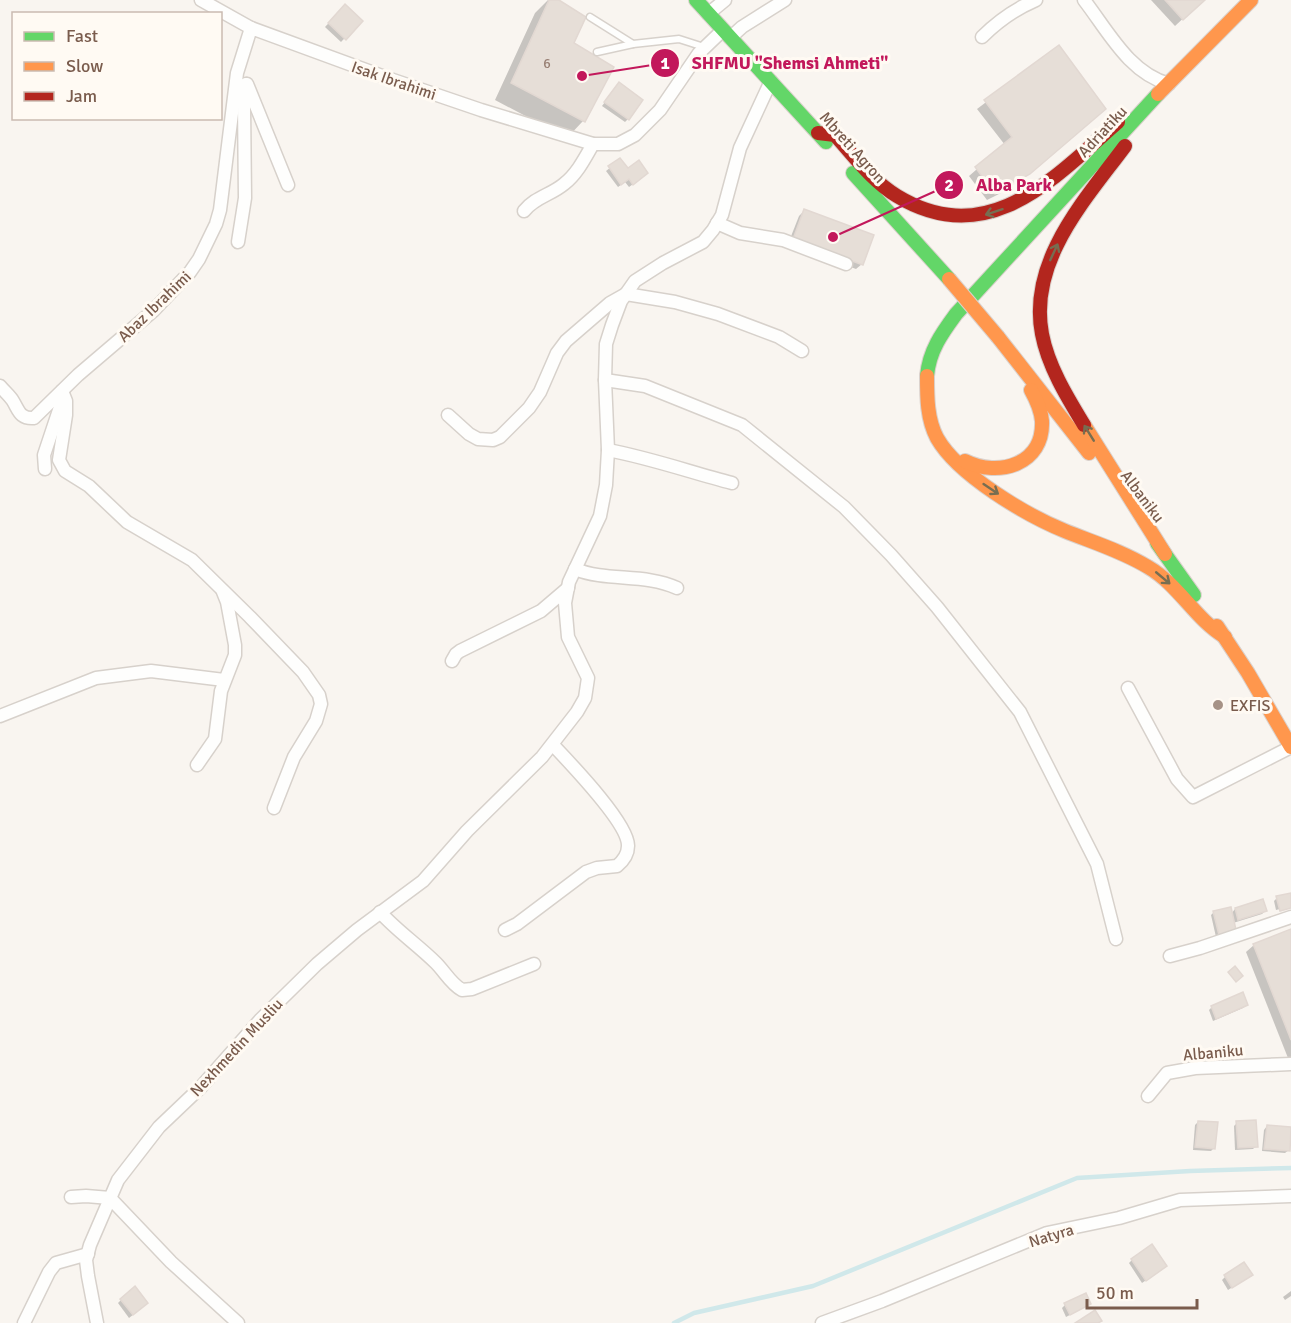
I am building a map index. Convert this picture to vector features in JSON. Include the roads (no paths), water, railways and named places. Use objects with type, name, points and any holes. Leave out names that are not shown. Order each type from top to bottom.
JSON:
[{"type":"main road","name":"Adriatiku","points":[[929,414],[927,399],[929,360],[939,338],[956,314],[1164,89],[1251,0]]},
{"type":"main road","name":"Mbreti Agron","points":[[701,4],[949,279]]},
{"type":"main road","points":[[818,134],[835,135],[880,182],[896,195],[920,208],[942,216],[960,218],[980,216],[1001,211],[1044,186],[1144,100],[1164,89]]},
{"type":"main road","points":[[1164,89],[1054,250],[1043,278],[1039,307],[1043,339],[1055,372],[1079,417],[1165,554]]},
{"type":"main road","name":"Albaniku","points":[[949,279],[998,337],[1133,509],[1225,637],[1291,747]]},
{"type":"main road","points":[[929,414],[937,423],[949,445],[972,466],[984,470],[1008,469],[1028,456],[1037,445],[1041,430],[1040,411],[1028,383],[998,337]]},
{"type":"main road","points":[[929,414],[933,432],[943,449],[968,473],[1044,521],[1137,560],[1160,574],[1183,596],[1211,630],[1225,637]]},
{"type":"street","name":"Isak Ibrahimi","points":[[201,0],[251,28],[481,110],[593,144],[618,144],[635,135],[660,110],[704,47],[726,34]]},
{"type":"street","name":"Mbreti Agron","points":[[701,4],[724,0]]},
{"type":"street","points":[[726,34],[742,27],[785,0]]},
{"type":"street","points":[[982,37],[1007,15],[1036,0]]},
{"type":"street","points":[[1084,0],[1132,63],[1164,89]]},
{"type":"street","name":"Abaz Ibrahimi","points":[[0,386],[12,400],[18,412],[27,419],[34,418],[78,375],[153,311],[190,272],[212,233],[220,210],[237,73],[251,28]]},
{"type":"street","name":"Abaz Ibrahimi","points":[[241,61],[246,84],[288,185]]},
{"type":"street","name":"Nexhmedin Musliu","points":[[97,1323],[88,1276],[88,1254],[118,1180],[159,1127],[201,1087],[261,1019],[317,964],[380,912],[423,881],[467,831],[553,745],[585,698],[588,678],[568,637],[565,603],[575,568],[600,516],[606,485],[608,450],[606,345],[612,325],[626,294],[635,281],[663,262],[703,242],[717,223],[722,215],[740,148],[771,81]]},
{"type":"street","name":"Abaz Ibrahimi","points":[[238,242],[246,190],[244,105],[246,84]]},
{"type":"street","points":[[524,211],[537,199],[563,186],[571,178],[593,144]]},
{"type":"street","points":[[717,223],[740,233],[783,240],[846,264]]},
{"type":"street","points":[[626,294],[675,302],[718,314],[779,337],[802,351]]},
{"type":"street","name":"Nexhmedin Musliu","points":[[447,415],[478,439],[493,440],[500,437],[529,408],[540,392],[557,353],[566,340],[610,303],[626,294]]},
{"type":"street","points":[[605,380],[645,387],[742,425],[844,507],[891,555],[937,607],[1020,712],[1097,864],[1116,939]]},
{"type":"street","points":[[45,469],[44,455],[59,412],[62,391]]},
{"type":"street","points":[[62,391],[66,400],[66,415],[59,460],[65,471],[89,486],[127,522],[192,560],[303,672],[319,695],[320,712],[294,757],[274,808]]},
{"type":"street","points":[[608,450],[650,459],[732,483]]},
{"type":"street","points":[[575,568],[599,576],[634,578],[677,588]]},
{"type":"street","points":[[197,765],[215,739],[224,680],[235,655],[227,602],[221,588]]},
{"type":"street","points":[[452,661],[460,651],[541,611],[568,588]]},
{"type":"street","points":[[0,716],[96,678],[151,670],[224,680]]},
{"type":"street","name":"Albaniku","points":[[1128,688],[1177,779],[1193,797],[1291,747]]},
{"type":"street","points":[[505,930],[517,924],[586,872],[597,868],[617,866],[626,855],[627,839],[622,828],[598,796],[553,745]]},
{"type":"street","points":[[380,912],[437,963],[462,990],[472,989],[534,964]]},
{"type":"street","points":[[1170,956],[1291,917]]},
{"type":"street","name":"Albaniku","points":[[1148,1096],[1167,1073],[1196,1068],[1291,1064]]},
{"type":"street","name":"Natyra","points":[[822,1323],[882,1301],[1047,1233],[1119,1218],[1179,1200],[1291,1196]]},
{"type":"street","points":[[71,1197],[110,1198],[171,1262],[238,1323]]},
{"type":"street","points":[[24,1323],[56,1263],[88,1254]]},
{"type":"lane","points":[[590,17],[633,44]]},
{"type":"lane","points":[[597,52],[633,44],[680,39],[704,47]]},
{"type":"waterway","points":[[674,1323],[694,1313],[813,1286],[1077,1178],[1291,1168]]},
{"type":"place","name":"SHFMU \"Shemsi Ahmeti\"","points":[[582,76]]},
{"type":"place","name":"Alba Park","points":[[833,237]]},
{"type":"place","name":"EXFIS","points":[[1218,705]]}]
